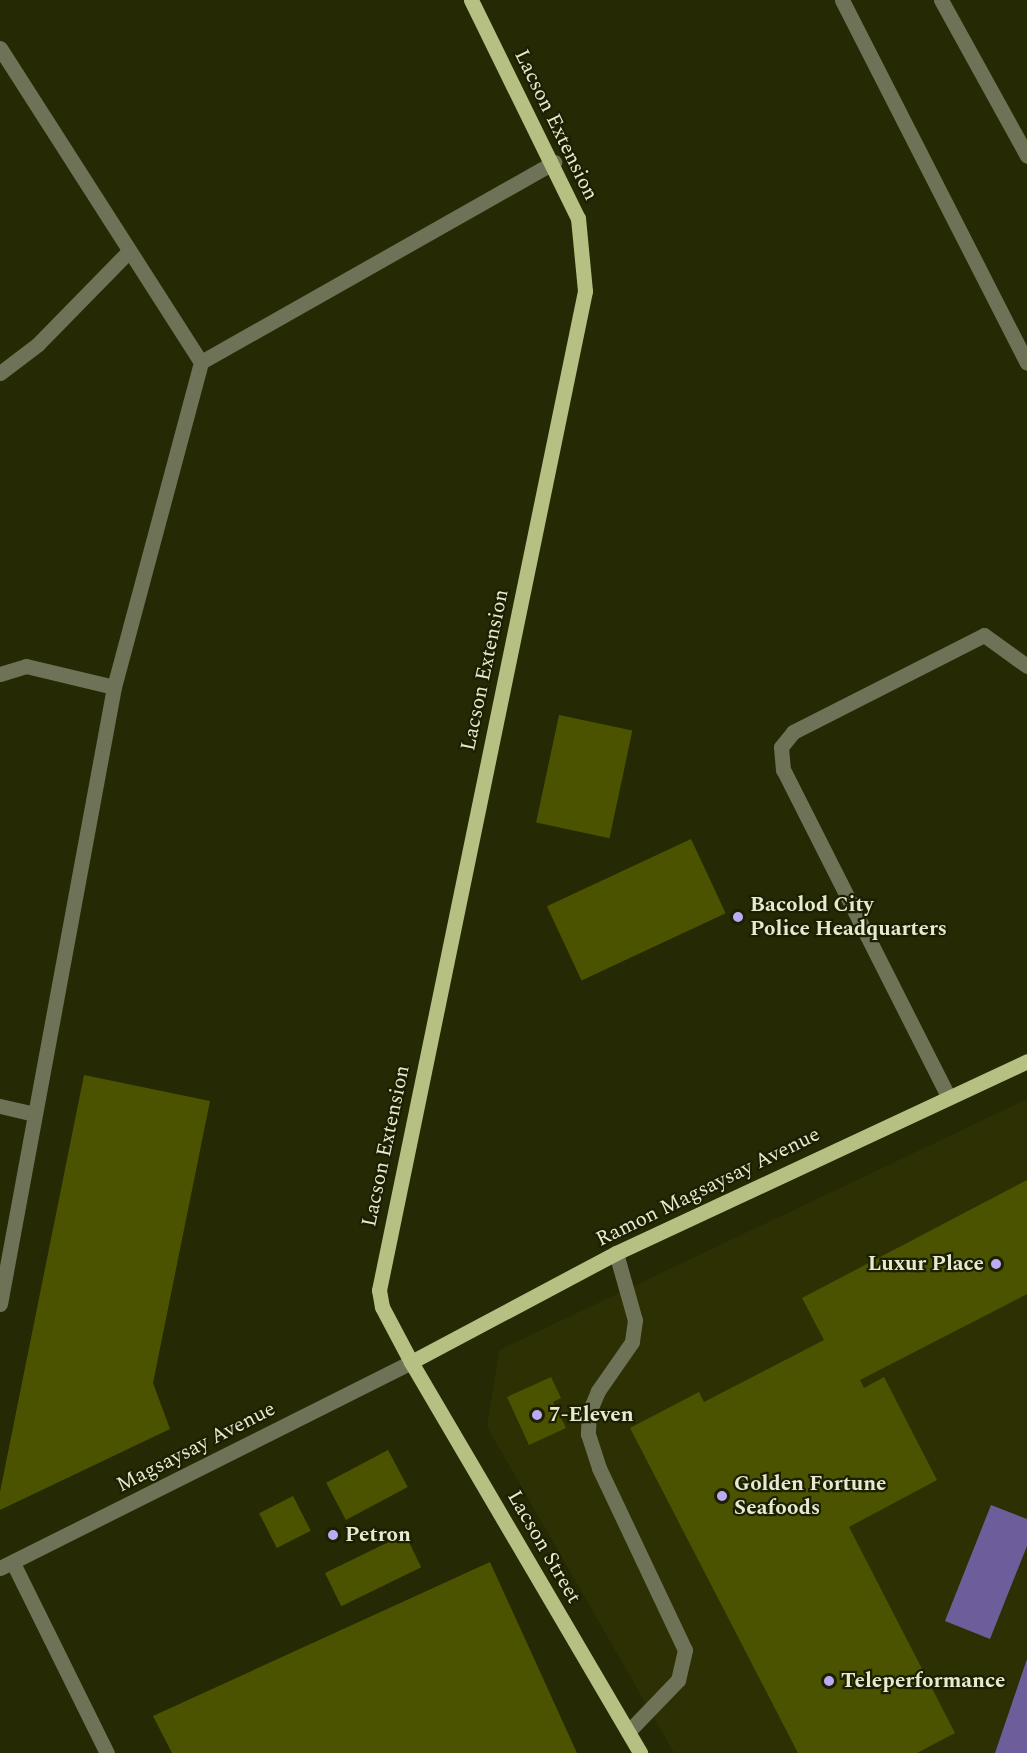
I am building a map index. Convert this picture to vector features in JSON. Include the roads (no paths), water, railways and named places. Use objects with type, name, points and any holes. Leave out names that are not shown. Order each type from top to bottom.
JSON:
[{"type":"main road","name":"Lacson Extension","points":[[411,1362],[382,1307],[380,1273],[585,291],[578,218],[554,162],[471,0]]},
{"type":"main road","name":"Ramon Magsaysay Avenue","points":[[411,1362],[616,1254],[948,1096],[1027,1061]]},
{"type":"main road","name":"Lacson Street","points":[[411,1362],[640,1753]]},
{"type":"street","points":[[842,0],[1027,363]]},
{"type":"street","points":[[941,0],[1027,156]]},
{"type":"street","points":[[0,48],[128,253],[201,362]]},
{"type":"street","points":[[0,1304],[114,687],[201,362],[554,162]]},
{"type":"street","points":[[0,373],[38,344],[128,253]]},
{"type":"street","points":[[948,1096],[783,770],[781,747],[793,732],[984,635],[1027,666]]},
{"type":"street","points":[[0,674],[26,666],[114,687]]},
{"type":"street","points":[[0,1106],[34,1114]]},
{"type":"street","points":[[616,1254],[634,1320],[632,1342],[598,1391],[589,1412],[588,1434],[599,1468],[685,1650],[678,1680],[628,1732]]},
{"type":"street","name":"Magsaysay Avenue","points":[[6,1565],[411,1362]]},
{"type":"street","points":[[6,1565],[107,1753]]},
{"type":"place","name":"Bacolod City Police Headquarters","points":[[738,917]]},
{"type":"place","name":"Luxur Place","points":[[996,1264]]},
{"type":"place","name":"7-Eleven","points":[[537,1415]]},
{"type":"place","name":"Golden Fortune Seafoods","points":[[722,1496]]},
{"type":"place","name":"Petron","points":[[333,1535]]},
{"type":"place","name":"Teleperformance","points":[[829,1681]]}]
